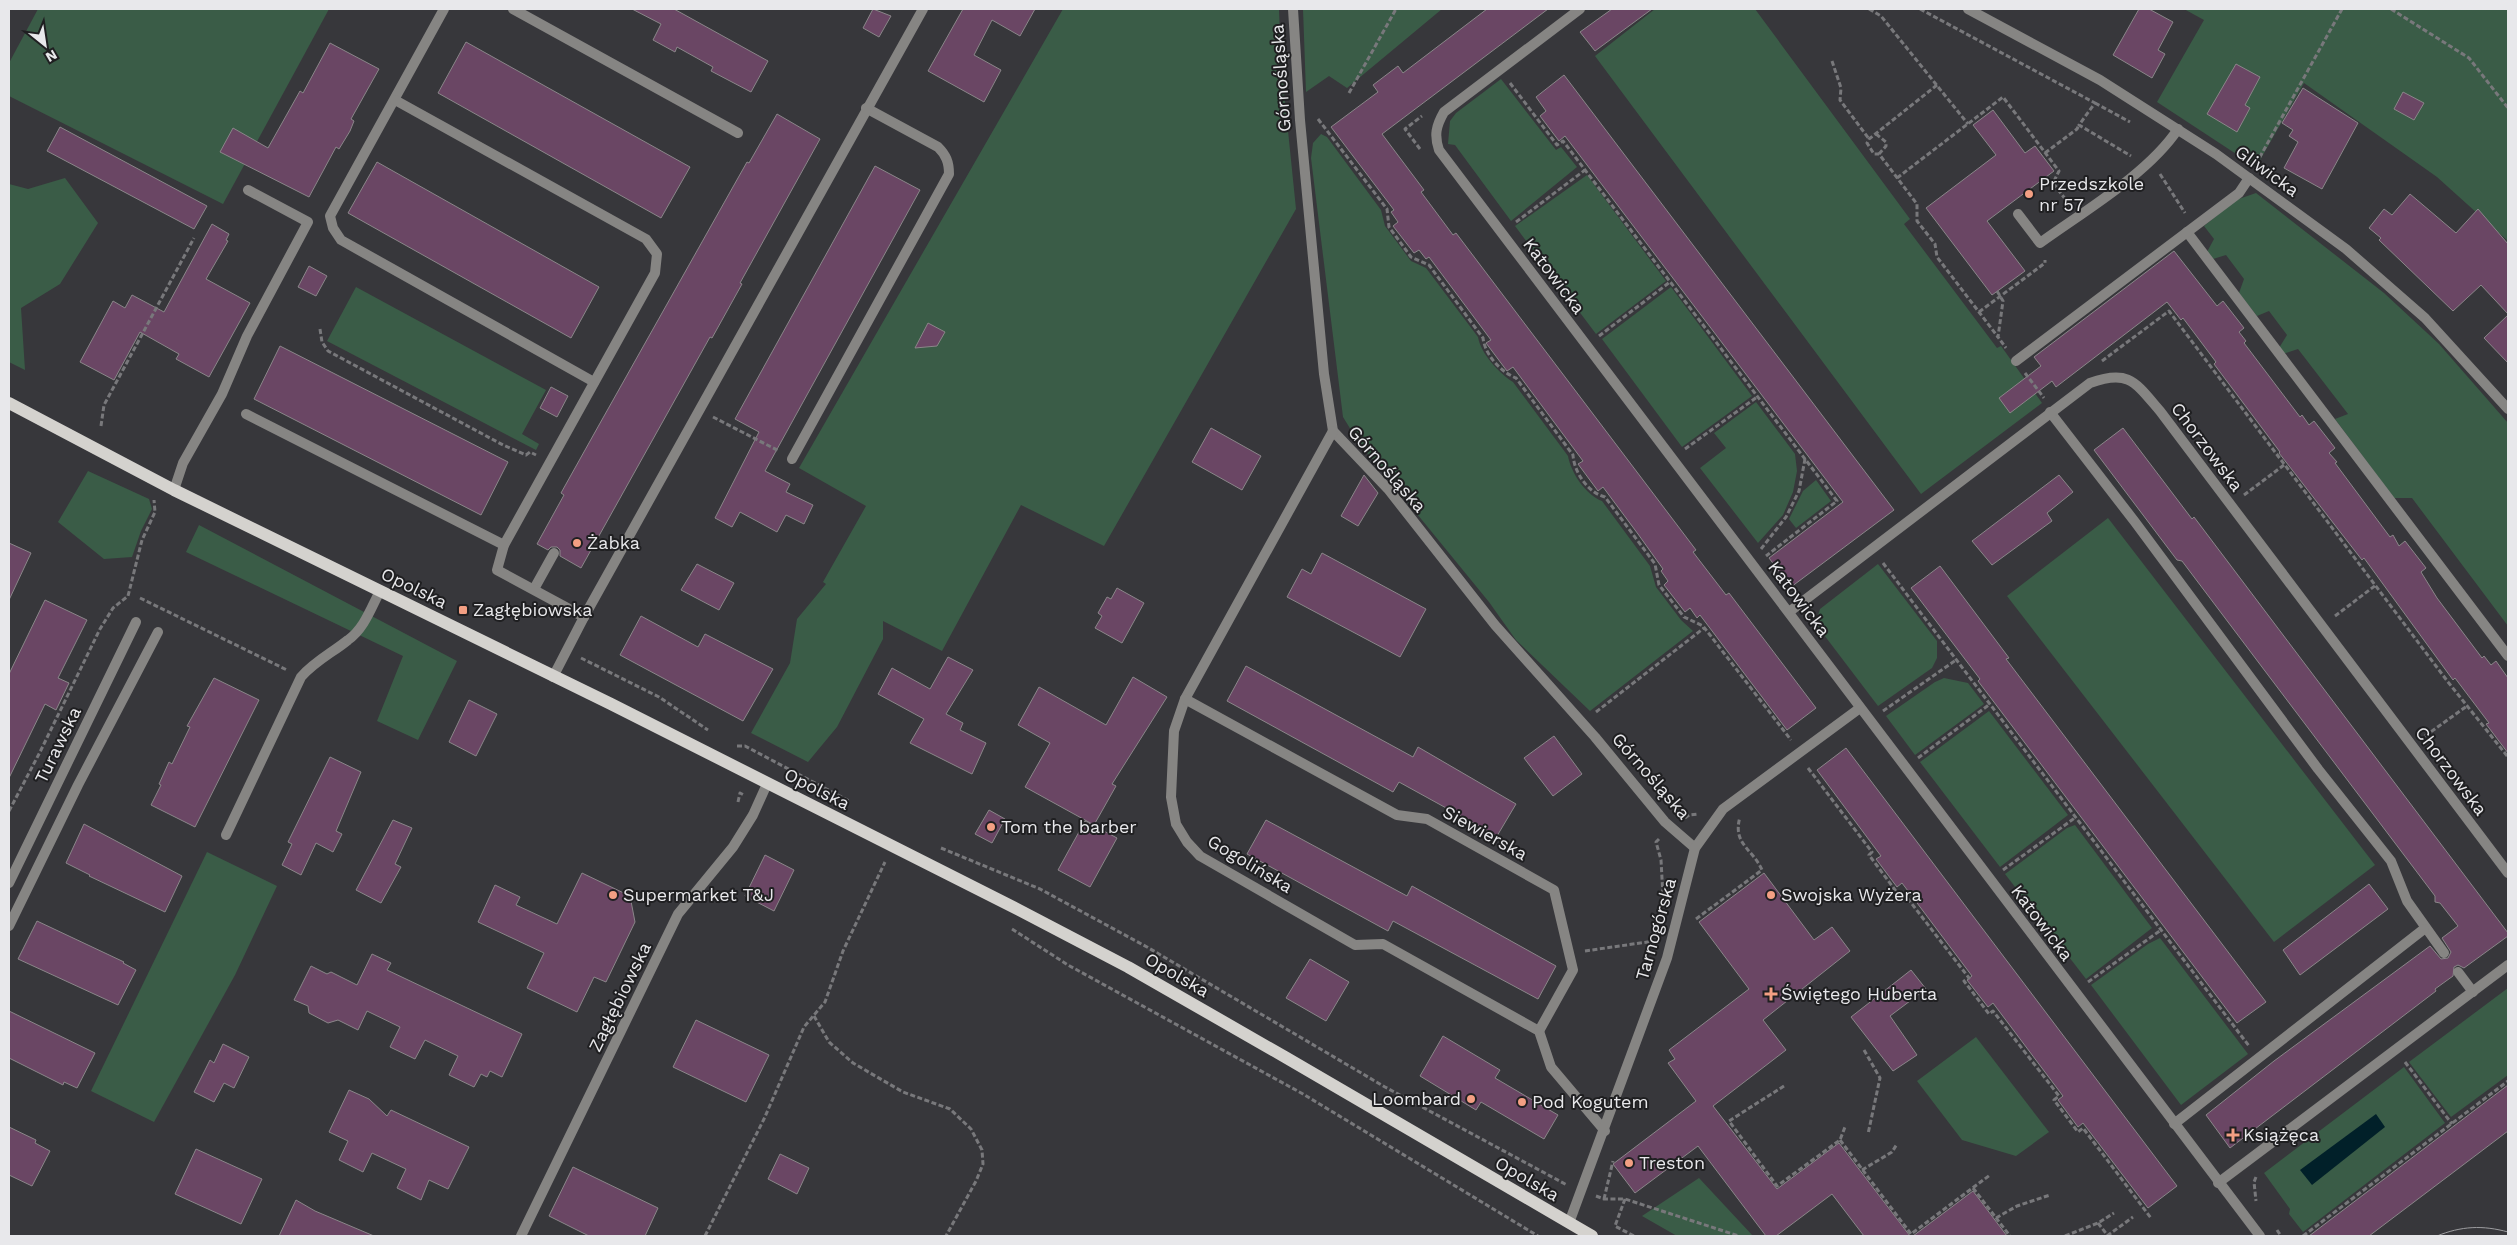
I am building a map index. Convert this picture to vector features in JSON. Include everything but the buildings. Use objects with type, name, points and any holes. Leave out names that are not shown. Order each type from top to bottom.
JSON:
[{"type":"main road","name":"Opolska","points":[[9,403],[174,490],[611,704],[1128,967],[1592,1236]]},
{"type":"street","points":[[444,9],[330,216],[337,234],[342,240],[594,382]]},
{"type":"street","points":[[513,9],[738,133]]},
{"type":"street","points":[[553,677],[584,617],[866,108],[923,9]]},
{"type":"street","name":"Górnośląska","points":[[1293,9],[1300,120],[1322,354],[1333,431],[1388,489],[1494,625],[1582,722],[1665,822],[1695,848]]},
{"type":"street","name":"Katowicka","points":[[1580,9],[1444,112],[1437,124],[1435,138],[1439,150],[2218,1183],[2260,1236]]},
{"type":"street","name":"Gliwicka","points":[[1968,9],[2100,80],[2178,129],[2346,249],[2426,318],[2508,409]]},
{"type":"street","points":[[395,100],[646,240],[657,254],[655,273],[504,545],[497,570],[584,617]]},
{"type":"street","points":[[792,459],[949,174],[948,163],[944,153],[938,147],[866,108]]},
{"type":"street","points":[[2018,214],[2040,243],[2146,165],[2166,147],[2178,129]]},
{"type":"street","points":[[2016,361],[2239,193],[2249,178]]},
{"type":"street","points":[[174,490],[183,463],[222,394],[247,336],[308,222],[248,190]]},
{"type":"street","points":[[2190,229],[2359,462],[2508,656]]},
{"type":"street","name":"Chorzowska","points":[[1789,612],[2090,383],[2109,376],[2123,377],[2141,389],[2508,873]]},
{"type":"street","points":[[2050,412],[2135,522],[2318,769],[2391,861],[2407,901],[2424,929],[2444,954]]},
{"type":"street","points":[[246,414],[504,545]]},
{"type":"street","name":"Gogolińska","points":[[1333,431],[1185,699],[1174,731],[1171,796],[1176,824],[1187,842],[1200,856],[1355,945],[1383,944],[1539,1031]]},
{"type":"street","points":[[534,589],[554,553]]},
{"type":"street","points":[[226,835],[301,677],[310,666],[349,640],[360,628],[380,591]]},
{"type":"street","name":"Turawska","points":[[9,883],[136,622]]},
{"type":"street","points":[[9,926],[78,785],[158,632]]},
{"type":"street","name":"Siewierska","points":[[1185,699],[1397,815],[1427,819],[1554,890],[1573,970],[1539,1031]]},
{"type":"street","name":"Tarnogórska","points":[[1569,1223],[1605,1131],[1667,958],[1695,848],[1723,809],[1860,708]]},
{"type":"street","name":"Zagłębiowska","points":[[521,1236],[678,914],[733,847],[753,815],[767,784]]},
{"type":"street","points":[[2174,1124],[2424,929]]},
{"type":"street","points":[[2218,1183],[2508,965]]},
{"type":"street","points":[[2458,972],[2473,992]]},
{"type":"street","points":[[1539,1031],[1552,1068],[1605,1131]]},
{"type":"path","points":[[1349,93],[1396,9]]},
{"type":"path","points":[[1869,9],[1882,16],[1968,124]]},
{"type":"path","points":[[1920,9],[2095,103],[2077,129],[2045,153]]},
{"type":"path","points":[[2249,178],[2342,9]]},
{"type":"path","points":[[2391,9],[2469,58],[2508,108]]},
{"type":"path","points":[[1832,61],[1841,88],[1840,100],[1869,139]]},
{"type":"path","points":[[1500,69],[1558,145],[1563,141],[1837,501],[1761,560]]},
{"type":"path","points":[[1937,85],[1869,139],[1867,143],[1874,154],[1879,154],[1917,204],[1917,221],[1935,244],[1938,257],[1998,337]]},
{"type":"path","points":[[1897,178],[2003,97],[2059,171],[2053,183],[2078,216]]},
{"type":"path","points":[[1316,117],[1387,209],[1389,227],[1411,257],[1429,264],[1483,338],[1484,346],[1504,373],[1516,378],[1573,455],[1574,467],[1595,494],[1605,497],[1655,564],[1659,585],[1684,617],[1704,628],[1793,742]]},
{"type":"path","points":[[2079,125],[2160,175],[2190,229]]},
{"type":"path","points":[[1876,134],[1886,142],[1886,146],[1879,154]]},
{"type":"path","points":[[1511,226],[1585,170]]},
{"type":"path","points":[[101,426],[104,406],[194,238]]},
{"type":"path","points":[[1596,339],[1670,282]]},
{"type":"path","points":[[2102,361],[2168,311],[2467,706],[2508,757]]},
{"type":"path","points":[[320,329],[322,342],[328,351],[509,448],[522,454],[526,455],[530,452],[538,456]]},
{"type":"path","points":[[1681,452],[1757,396]]},
{"type":"path","points":[[699,410],[792,459]]},
{"type":"path","points":[[1757,554],[1786,517],[1799,491],[1805,459]]},
{"type":"path","points":[[2237,500],[2284,465]]},
{"type":"path","points":[[9,811],[100,629],[112,608],[128,596],[142,540],[155,512],[156,503],[151,492]]},
{"type":"path","points":[[1880,560],[2258,1058]]},
{"type":"path","points":[[2327,622],[2376,585]]},
{"type":"path","points":[[140,598],[301,677]]},
{"type":"path","points":[[1582,722],[1704,628]]},
{"type":"path","points":[[582,659],[658,697],[710,731]]},
{"type":"path","points":[[1879,714],[1956,660]]},
{"type":"path","points":[[1915,760],[1990,704]]},
{"type":"path","points":[[2418,741],[2467,706]]},
{"type":"path","points":[[734,747],[745,746],[855,804]]},
{"type":"path","points":[[1805,763],[1872,852],[1869,855],[1898,894],[1902,891],[1969,978],[1963,982],[1989,1014],[1993,1011],[2058,1096],[2054,1100],[2078,1132],[2083,1128],[2151,1218]]},
{"type":"path","points":[[1693,921],[1762,870],[1758,861],[1742,844],[1738,827],[1742,812]]},
{"type":"path","points":[[2000,872],[2076,817]]},
{"type":"path","points":[[1660,838],[1656,842],[1661,860],[1663,900]]},
{"type":"path","points":[[705,1236],[764,1119],[804,1027],[825,1002],[843,951],[892,847]]},
{"type":"path","points":[[940,847],[1040,889],[1147,946],[1385,1087],[1479,1140],[1582,1191],[1604,1199],[1625,1199],[1739,1236]]},
{"type":"path","points":[[877,857],[894,865]]},
{"type":"path","points":[[1009,926],[1068,965],[1303,1094],[1538,1236]]},
{"type":"path","points":[[2084,985],[2161,930]]},
{"type":"path","points":[[1569,953],[1657,941]]},
{"type":"path","points":[[814,1016],[829,1042],[853,1063],[903,1092],[950,1109],[971,1129],[982,1150],[983,1164],[976,1181],[946,1236]]},
{"type":"path","points":[[1864,1050],[1880,1078],[1868,1134]]},
{"type":"path","points":[[2396,1050],[2452,1124]]},
{"type":"path","points":[[2304,1236],[2508,1081]]},
{"type":"path","points":[[1784,1086],[1729,1121],[1777,1186],[1840,1140],[1846,1127]]},
{"type":"path","points":[[1840,1140],[1911,1234],[1990,1175]]},
{"type":"path","points":[[1862,1170],[1892,1152],[1897,1144]]},
{"type":"path","points":[[1604,1199],[1608,1174],[1614,1156]]},
{"type":"path","points":[[1973,1188],[2010,1236]]},
{"type":"path","points":[[1996,1218],[2017,1206],[2050,1195]]},
{"type":"path","points":[[1625,1199],[1615,1226],[1634,1236]]},
{"type":"path","points":[[2066,1236],[2098,1223],[2114,1213]]},
{"type":"path","points":[[2098,1223],[2107,1236],[2133,1216]]},
{"type":"green space","points":[[38,9],[329,9],[223,204],[9,96],[9,63]]},
{"type":"green space","points":[[1063,9],[1279,9],[1281,62],[1296,209],[1104,546],[1021,505],[942,651],[883,621],[883,639],[837,727],[808,762],[751,733],[790,663],[797,619],[826,584],[823,582],[866,506],[799,468]]},
{"type":"green space","points":[[1303,9],[1442,9],[1347,88],[1329,76],[1306,92]]},
{"type":"green space","points":[[1655,9],[1755,9],[1910,219],[1904,224],[1997,348],[2001,346],[2042,403],[1921,494],[1595,56]]},
{"type":"green space","points":[[2184,9],[2508,9],[2508,241],[2437,177],[2304,83],[2256,167],[2157,102],[2204,20]]},
{"type":"green space","points":[[1501,79],[1556,150],[1561,147],[1577,167],[1511,221],[1455,145],[1448,144],[1450,121],[1456,113]]},
{"type":"green space","points":[[1321,134],[1327,137],[1381,210],[1385,226],[1411,261],[1426,268],[1478,337],[1483,350],[1491,362],[1513,382],[1568,456],[1572,469],[1580,483],[1590,494],[1602,501],[1650,566],[1656,587],[1681,620],[1693,631],[1590,711],[1516,640],[1489,602],[1359,443],[1343,417],[1311,158],[1313,143]]},
{"type":"green space","points":[[1587,175],[1666,281],[1596,334],[1515,226]]},
{"type":"green space","points":[[65,178],[98,223],[60,284],[21,308],[25,370],[9,362],[9,184],[28,189]]},
{"type":"green space","points":[[2256,193],[2384,293],[2439,344],[2508,423],[2508,626],[2412,498],[2394,498],[2335,419],[2348,414],[2298,349],[2283,354],[2279,348],[2287,335],[2269,311],[2257,316],[2239,293],[2244,279],[2226,255],[2213,259],[2207,252],[2214,239],[2204,226],[2236,200]]},
{"type":"green space","points":[[356,287],[546,390],[522,434],[539,444],[536,450],[327,341]]},
{"type":"green space","points":[[1671,287],[1752,396],[1682,447],[1602,339]]},
{"type":"green space","points":[[1756,402],[1795,454],[1797,471],[1793,492],[1783,515],[1758,543],[1700,468],[1726,448],[1714,433]]},
{"type":"green space","points":[[88,471],[149,499],[152,509],[141,531],[132,557],[104,559],[58,522]]},
{"type":"green space","points":[[1816,480],[1831,501],[1796,528],[1789,519],[1803,491]]},
{"type":"green space","points":[[2108,518],[2375,865],[2274,942],[2007,596]]},
{"type":"green space","points":[[199,525],[457,661],[418,740],[377,721],[403,656],[186,552]]},
{"type":"green space","points":[[1878,564],[1937,641],[1937,658],[1932,668],[1878,706],[1818,627],[1817,618],[1820,609]]},
{"type":"green space","points":[[1944,678],[1968,683],[1984,704],[1915,755],[1886,716],[1935,682]]},
{"type":"green space","points":[[1989,711],[2068,815],[2000,867],[1920,762]]},
{"type":"green space","points":[[2075,825],[2152,928],[2086,979],[2005,874],[2067,828]]},
{"type":"green space","points":[[207,852],[277,886],[235,975],[154,1122],[91,1091]]},
{"type":"green space","points":[[2160,938],[2248,1054],[2181,1105],[2091,985],[2148,944]]},
{"type":"green space","points":[[2508,988],[2508,1075],[2451,1117],[2409,1062]]},
{"type":"green space","points":[[1976,1037],[2049,1132],[2016,1156],[1962,1140],[1917,1081]]},
{"type":"green space","points":[[2404,1067],[2445,1123],[2303,1232],[2289,1214],[2290,1209],[2264,1173]]},
{"type":"green space","points":[[1699,1178],[1753,1236],[1677,1236],[1642,1216]]},
{"type":"water","points":[[2376,1114],[2385,1127],[2312,1185],[2300,1170]]},
{"type":"tram line","points":[[2437,1236],[2463,1228],[2490,1228],[2508,1232]]},
{"type":"place","name":"Przedszkole nr 57","points":[[2029,194]]},
{"type":"place","name":"Żabka","points":[[577,543]]},
{"type":"place","name":"Zagłębiowska","points":[[463,610]]},
{"type":"place","name":"Tom the barber","points":[[991,827]]},
{"type":"place","name":"Supermarket T&J","points":[[613,895]]},
{"type":"place","name":"Swojska Wyżera","points":[[1771,895]]},
{"type":"place","name":"Świętego Huberta","points":[[1771,994]]},
{"type":"place","name":"Loombard","points":[[1471,1099]]},
{"type":"place","name":"Pod Kogutem","points":[[1522,1102]]},
{"type":"place","name":"Książęca","points":[[2233,1135]]},
{"type":"place","name":"Treston","points":[[1629,1163]]}]
